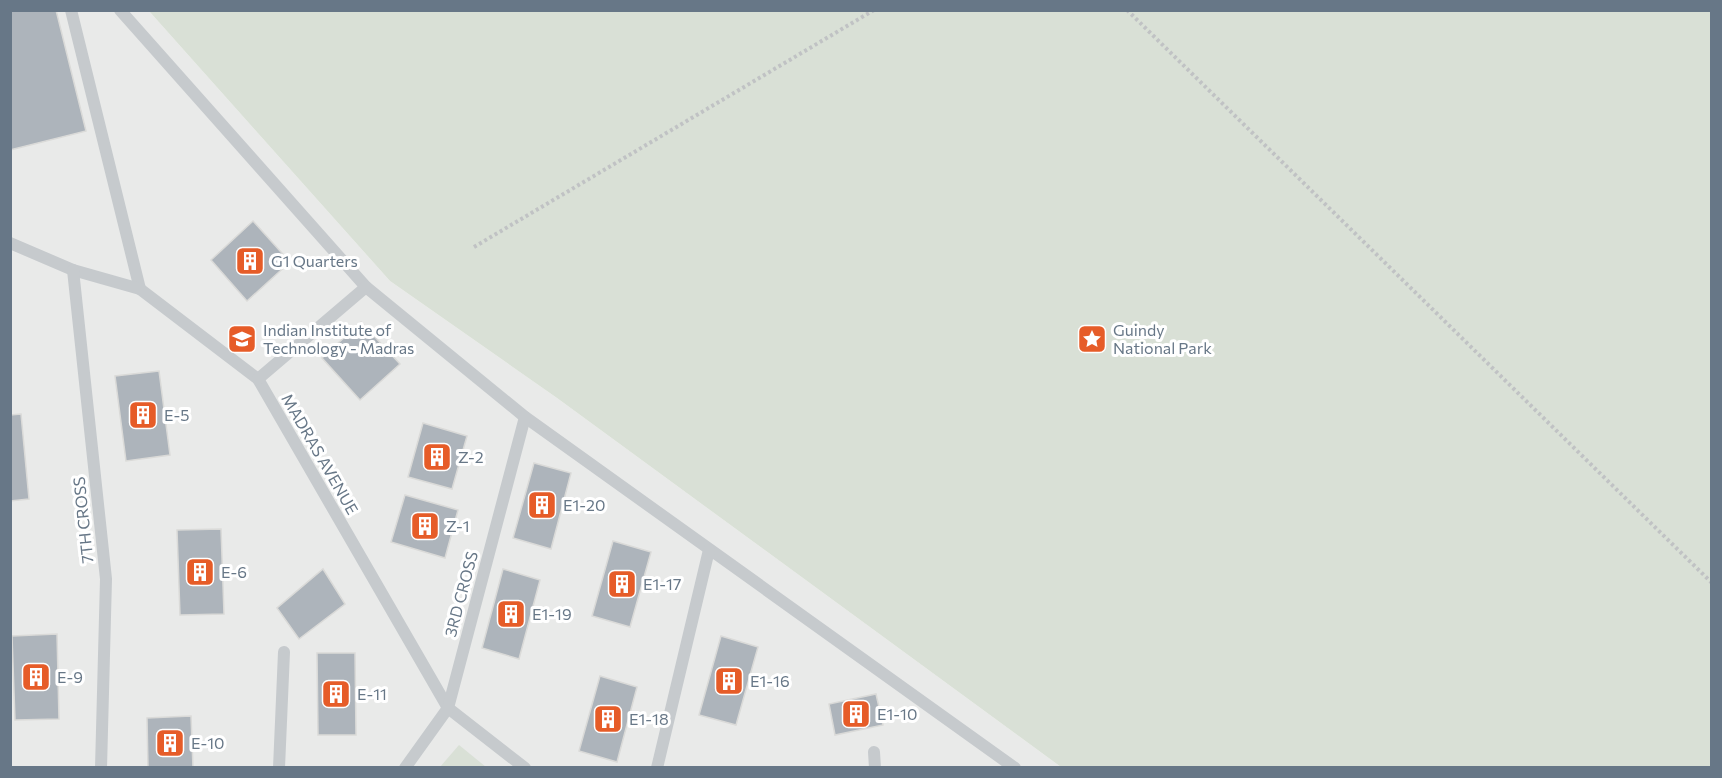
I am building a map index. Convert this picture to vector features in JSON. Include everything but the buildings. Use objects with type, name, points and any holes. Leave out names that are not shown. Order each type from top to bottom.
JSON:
[{"type":"lane","points":[[71,10],[140,289]]},
{"type":"lane","points":[[120,10],[366,287],[525,417],[1015,768]]},
{"type":"lane","name":"MADRAS AVENUE","points":[[10,243],[73,270],[140,289],[258,379],[448,708],[525,768]]},
{"type":"lane","name":"7TH CROSS","points":[[73,270],[106,579],[101,768]]},
{"type":"lane","points":[[258,379],[366,287]]},
{"type":"lane","name":"3RD CROSS","points":[[405,768],[448,708],[525,417]]},
{"type":"lane","points":[[657,768],[710,550]]},
{"type":"lane","points":[[279,768],[284,652]]},
{"type":"lane","points":[[874,752],[875,768]]},
{"type":"path","points":[[474,247],[874,10]]},
{"type":"path","points":[[1127,10],[1712,583]]},
{"type":"shaded area","name":"Indian Institute of Technology - Madras","points":[[10,11],[149,11],[390,281],[557,398],[1061,767],[11,767]]},
{"type":"shaded area","name":"Guindy National Park","points":[[149,11],[1711,11],[1711,767],[1061,767],[557,398],[390,281]]},
{"type":"shaded area","points":[[459,745],[486,767],[440,767]]},
{"type":"place","name":"G1 Quarters","points":[[250,261]]},
{"type":"place","name":"Indian Institute of Technology - Madras","points":[[242,339]]},
{"type":"place","name":"Guindy National Park","points":[[1092,339]]},
{"type":"place","name":"E-5","points":[[143,415]]},
{"type":"place","name":"Z-2","points":[[437,457]]},
{"type":"place","name":"E1-20","points":[[542,505]]},
{"type":"place","name":"Z-1","points":[[425,526]]},
{"type":"place","name":"E-6","points":[[200,572]]},
{"type":"place","name":"E1-17","points":[[622,584]]},
{"type":"place","name":"E1-19","points":[[511,614]]},
{"type":"place","name":"E-9","points":[[36,677]]},
{"type":"place","name":"E1-16","points":[[729,681]]},
{"type":"place","name":"E-11","points":[[336,694]]},
{"type":"place","name":"E1-10","points":[[856,714]]},
{"type":"place","name":"E1-18","points":[[608,719]]},
{"type":"place","name":"E-10","points":[[170,743]]}]
